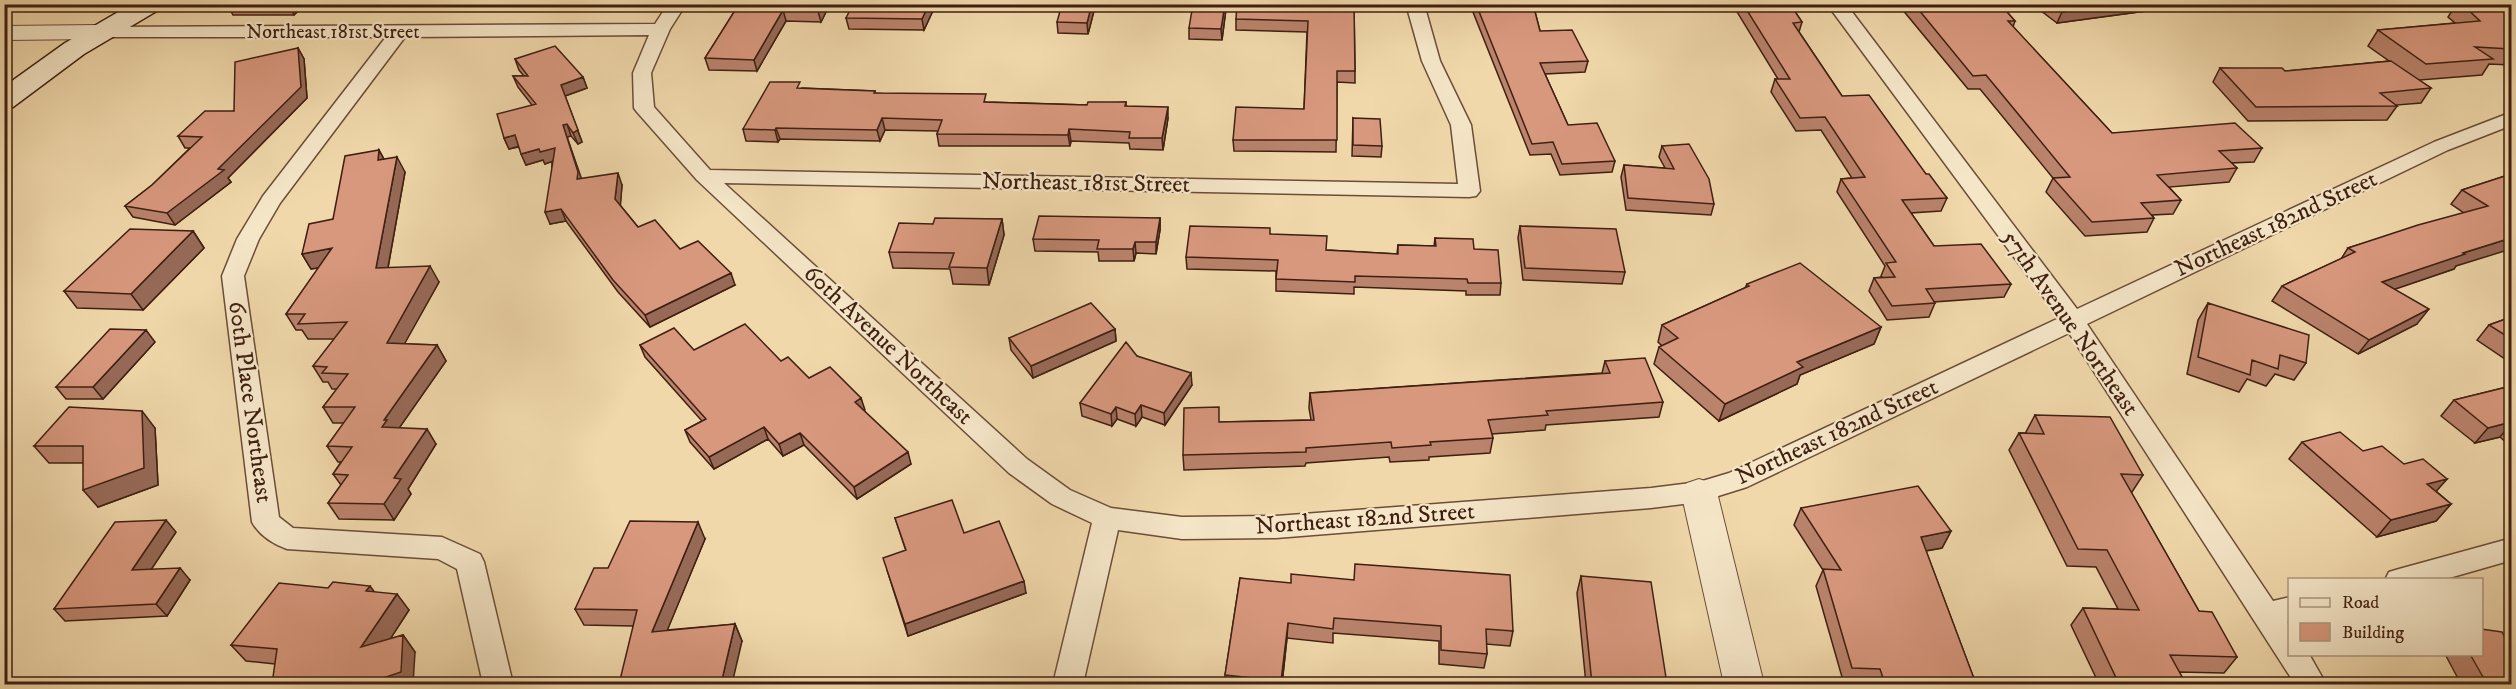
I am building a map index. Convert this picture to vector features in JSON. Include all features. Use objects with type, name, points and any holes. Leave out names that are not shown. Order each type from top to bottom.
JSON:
[{"type":"main road","points":[[4,101],[37,73],[97,32],[151,4]]},
{"type":"street","name":"60th Avenue Northeast","points":[[677,4],[661,29],[642,73],[644,108],[704,176],[1018,466],[1061,496],[1107,518]]},
{"type":"street","name":"Northeast 181st Street","points":[[704,176],[1469,191],[1461,125],[1431,61],[1415,4]]},
{"type":"street","name":"57th Avenue Northeast","points":[[1836,4],[2072,319],[2278,612],[2288,644]]},
{"type":"street","name":"Northeast 181st Street","points":[[4,33],[661,29]]},
{"type":"street","name":"60th Place Northeast","points":[[400,32],[271,201],[248,239],[233,276],[266,522],[287,538],[442,548],[470,562],[498,684]]},
{"type":"street","name":"Northeast 182nd Street","points":[[1107,518],[1182,528],[1276,527],[1652,498],[1699,492],[1738,480],[2072,319],[2441,146],[2511,118]]},
{"type":"street","points":[[1699,492],[1744,684]]},
{"type":"street","points":[[1068,684],[1107,518]]},
{"type":"street","points":[[2403,578],[2511,549]]},
{"type":"street","name":"57th Avenue Northeast","points":[[2293,656],[2311,684]]},
{"type":"building","points":[[739,4],[822,4],[818,11],[783,10],[754,60],[705,58]]},
{"type":"building","points":[[853,4],[929,4],[922,19],[846,18]]},
{"type":"building","points":[[1062,4],[1092,4],[1087,23],[1057,22]]},
{"type":"building","points":[[1193,4],[1225,4],[1221,29],[1189,28]]},
{"type":"building","points":[[1237,4],[1354,4],[1355,71],[1337,71],[1337,140],[1233,140],[1236,107],[1304,109],[1308,21],[1236,19]]},
{"type":"building","points":[[1476,4],[1533,4],[1540,31],[1572,30],[1588,61],[1540,63],[1568,125],[1597,123],[1615,161],[1562,164],[1553,142],[1532,144]]},
{"type":"building","points":[[1743,4],[1790,4],[1802,22],[1793,23],[1842,96],[1869,95],[1926,174],[1929,174],[1947,198],[1902,200],[1934,246],[1981,244],[2011,284],[1926,289],[1935,303],[1892,306],[1874,278],[1895,277],[1886,263],[1896,262],[1841,179],[1865,177],[1825,117],[1800,118],[1775,79],[1790,79]]},
{"type":"building","points":[[1914,4],[2000,4],[2015,21],[2008,21],[2112,133],[2235,123],[2262,148],[2219,151],[2237,168],[2157,175],[2181,200],[2141,203],[2154,218],[2092,222],[2053,178],[2070,177],[1986,75],[1973,76]]},
{"type":"building","points":[[2051,4],[2117,4],[2062,12]]},
{"type":"building","points":[[2462,4],[2511,4],[2511,49],[2475,47],[2493,59],[2426,64],[2378,30],[2480,21]]},
{"type":"building","points":[[555,46],[583,77],[561,85],[578,130],[573,133],[567,124],[563,125],[578,172],[577,179],[618,173],[615,199],[638,227],[655,220],[680,249],[698,241],[731,273],[645,315],[613,280],[561,209],[545,212],[555,148],[521,154],[515,135],[504,138],[497,114],[536,104],[513,76],[528,76],[515,59]]},
{"type":"building","points":[[298,48],[301,87],[218,169],[224,170],[167,213],[125,206],[152,185],[202,137],[178,136],[205,111],[234,111],[235,62]]},
{"type":"building","points":[[2391,61],[2431,88],[2380,93],[2397,106],[2256,107],[2220,68],[2282,68],[2285,71]]},
{"type":"building","points":[[770,82],[800,82],[797,88],[875,91],[874,93],[986,94],[984,102],[1087,105],[1088,102],[1126,102],[1125,106],[1168,107],[1162,138],[1129,138],[1130,132],[1069,129],[1068,135],[937,134],[942,120],[882,118],[877,130],[743,129]]},
{"type":"building","points":[[1353,118],[1380,119],[1382,146],[1353,145]]},
{"type":"building","points":[[1689,144],[1709,179],[1714,204],[1628,198],[1624,165],[1674,169],[1662,146]]},
{"type":"building","points":[[379,150],[378,160],[397,157],[376,268],[430,266],[387,343],[437,345],[384,420],[387,420],[382,427],[427,429],[394,478],[401,479],[384,504],[328,503],[348,475],[333,474],[352,447],[327,446],[355,407],[323,407],[348,374],[322,373],[327,367],[313,366],[347,322],[298,324],[305,314],[286,314],[332,248],[302,254],[309,224],[333,219],[345,156]]},
{"type":"building","points":[[2511,174],[2511,238],[2382,282],[2429,309],[2369,340],[2282,286],[2355,252],[2348,248],[2418,225],[2488,206],[2462,190]]},
{"type":"building","points":[[1039,216],[1160,218],[1156,242],[1135,242],[1133,249],[1097,249],[1099,240],[1033,239]]},
{"type":"building","points":[[935,218],[1002,219],[987,268],[949,267],[954,253],[889,252],[899,223],[933,224]]},
{"type":"building","points":[[1190,226],[1270,228],[1270,234],[1327,236],[1326,250],[1398,254],[1398,245],[1436,246],[1435,238],[1473,239],[1474,249],[1498,250],[1501,283],[1468,283],[1467,279],[1355,276],[1355,282],[1276,279],[1278,260],[1186,257]]},
{"type":"building","points":[[1520,226],[1616,229],[1625,272],[1525,268]]},
{"type":"building","points":[[130,229],[193,231],[131,294],[64,291]]},
{"type":"building","points":[[1800,263],[1881,327],[1797,362],[1803,367],[1725,404],[1659,347],[1678,338],[1662,325],[1749,286],[1747,284]]},
{"type":"building","points":[[1091,303],[1115,329],[1031,366],[1009,338]]},
{"type":"building","points":[[2208,303],[2309,335],[2306,363],[2280,355],[2278,369],[2252,360],[2250,375],[2198,357]]},
{"type":"building","points":[[2511,317],[2511,339],[2489,325]]},
{"type":"building","points":[[745,324],[781,361],[788,357],[809,378],[830,367],[861,398],[855,402],[908,452],[854,487],[800,433],[779,444],[764,427],[709,457],[685,430],[706,419],[640,345],[674,328],[694,350]]},
{"type":"building","points":[[110,329],[146,330],[93,387],[56,387]]},
{"type":"building","points":[[1126,342],[1137,356],[1191,373],[1164,413],[1141,405],[1135,414],[1116,407],[1111,414],[1080,403]]},
{"type":"building","points":[[1645,358],[1663,402],[1546,411],[1548,415],[1488,420],[1493,438],[1430,442],[1431,445],[1392,448],[1391,442],[1306,448],[1306,452],[1183,455],[1184,408],[1219,407],[1219,422],[1314,420],[1310,393],[1610,373],[1605,361]]},
{"type":"building","points":[[2511,386],[2511,422],[2488,428],[2454,400]]},
{"type":"building","points":[[69,407],[142,411],[144,468],[83,490],[83,446],[34,446]]},
{"type":"building","points":[[2035,415],[2110,417],[2143,475],[2121,474],[2199,611],[2212,612],[2237,657],[2170,655],[2186,684],[2119,684],[2083,608],[2139,610],[2107,550],[2078,549],[2019,433],[2044,434]]},
{"type":"building","points":[[2340,432],[2363,451],[2382,446],[2404,464],[2423,459],[2447,479],[2427,484],[2451,504],[2391,520],[2302,442]]},
{"type":"building","points":[[1918,486],[1951,531],[1921,537],[1976,684],[1885,684],[1880,669],[1852,668],[1823,569],[1841,570],[1801,508]]},
{"type":"building","points":[[952,500],[964,533],[999,521],[1024,581],[905,624],[883,558],[906,550],[895,518]]},
{"type":"building","points":[[166,520],[132,570],[180,568],[156,604],[54,609],[115,522]]},
{"type":"building","points":[[630,521],[698,522],[652,632],[735,624],[721,684],[619,684],[637,610],[575,609],[594,568],[608,568]]},
{"type":"building","points":[[1355,564],[1510,575],[1513,631],[1486,629],[1487,654],[1441,650],[1441,626],[1334,618],[1333,629],[1288,623],[1281,681],[1225,675],[1240,578],[1291,583],[1291,574],[1354,580]]},
{"type":"building","points":[[1581,576],[1651,582],[1667,684],[1592,684]]},
{"type":"building","points":[[333,582],[370,586],[366,591],[397,594],[361,647],[403,635],[401,672],[374,681],[373,684],[272,684],[277,649],[231,645],[279,583],[328,588]]},
{"type":"building","points":[[2483,629],[2502,632],[2511,649],[2511,684],[2487,684],[2471,656],[2483,656]]}]
